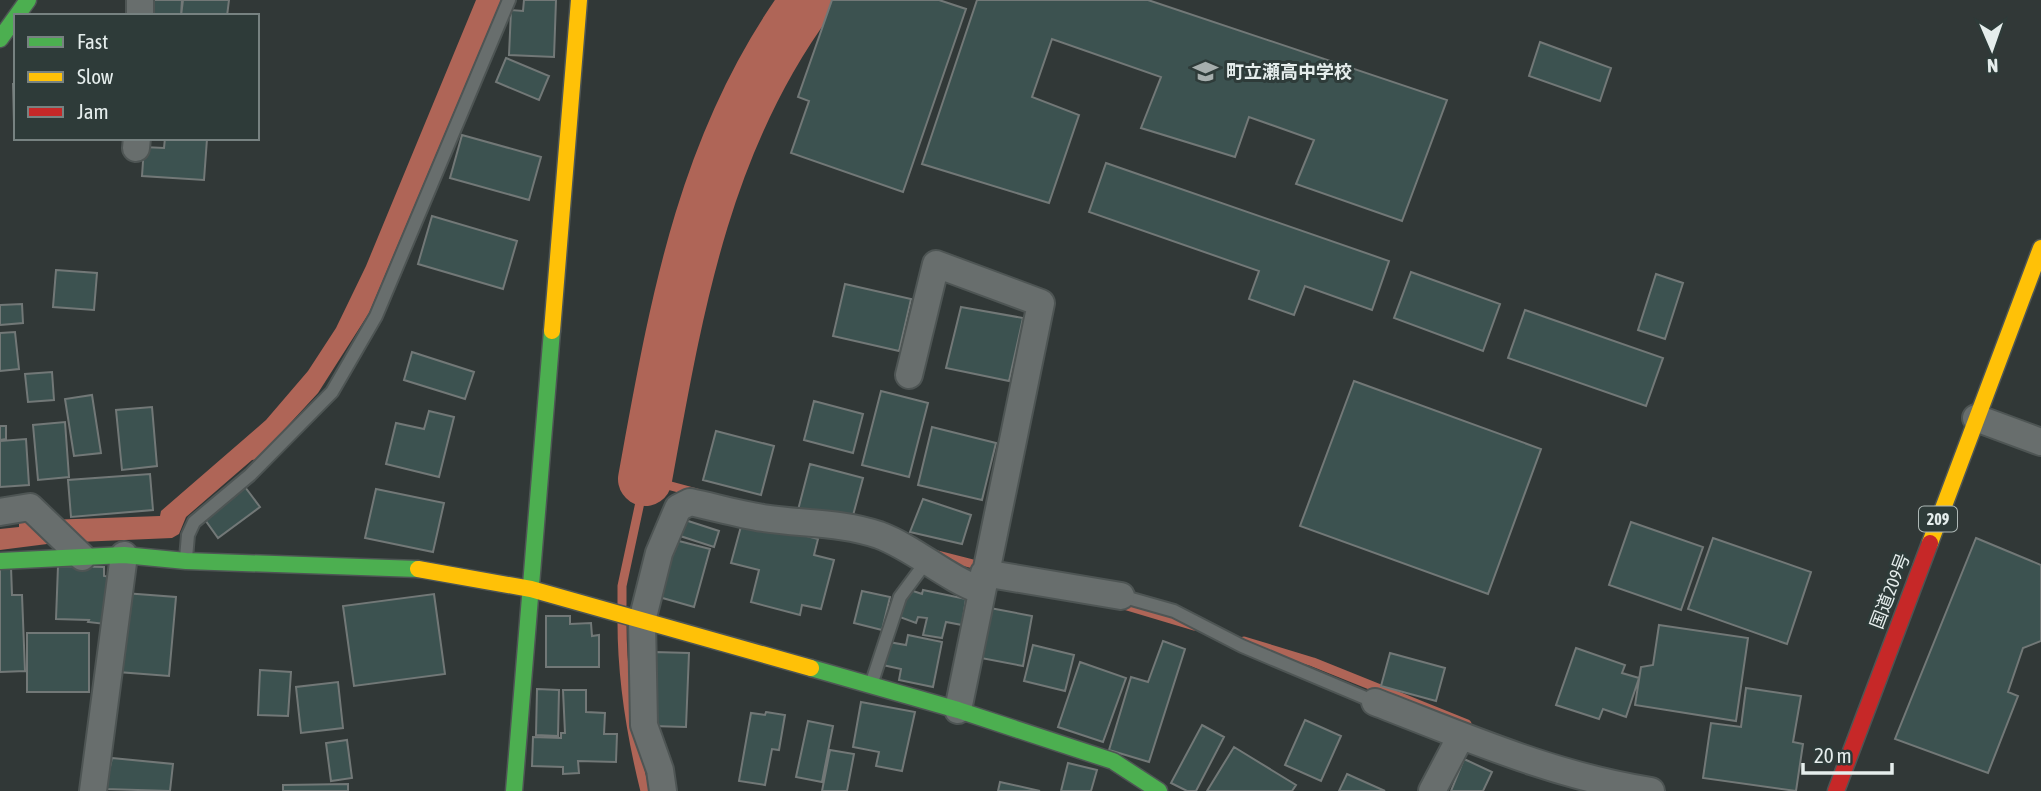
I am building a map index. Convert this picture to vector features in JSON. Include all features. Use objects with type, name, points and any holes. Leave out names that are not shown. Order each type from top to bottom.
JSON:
[{"type":"main road","points":[[514,791],[579,0]]},
{"type":"main road","points":[[0,40],[14,20]]},
{"type":"main road","name":"国道209号","points":[[1836,791],[2038,261]]},
{"type":"main road","points":[[0,561],[124,555],[186,561],[412,568],[531,589],[958,710],[1113,761],[1159,791]]},
{"type":"street","points":[[909,375],[936,264],[1041,303],[958,710]]},
{"type":"street","points":[[1976,418],[2041,442]]},
{"type":"street","points":[[663,791],[660,770],[644,724],[642,621],[659,552],[678,508],[690,502],[764,518],[817,523],[878,535],[913,552],[955,581],[1121,596]]},
{"type":"street","points":[[0,512],[30,507],[82,557]]},
{"type":"street","points":[[93,791],[124,555]]},
{"type":"street","points":[[1375,702],[1517,759],[1613,785],[1651,791]]},
{"type":"street","points":[[1432,791],[1461,736]]},
{"type":"lane","points":[[186,561],[188,535],[194,522],[250,475],[332,393],[376,316],[509,0]]},
{"type":"lane","points":[[871,686],[900,597],[926,562]]},
{"type":"lane","points":[[1121,596],[1174,611],[1242,646],[1375,702]]},
{"type":"shaded area","points":[[476,0],[501,0],[369,313],[318,393],[257,459],[252,460],[186,517],[179,534],[172,538],[55,543],[0,550],[0,529],[19,527],[19,521],[160,516],[161,511],[266,420],[308,371],[336,328],[366,266]]},
{"type":"building","points":[[146,0],[182,0],[181,14],[145,14]]},
{"type":"building","points":[[183,0],[229,0],[227,14],[181,14]]},
{"type":"building","points":[[524,0],[556,0],[554,57],[509,55],[511,10],[523,11]]},
{"type":"building","points":[[832,0],[939,0],[966,9],[903,192],[791,153],[809,101],[798,97]]},
{"type":"building","points":[[977,0],[1148,0],[1447,100],[1402,221],[1296,184],[1314,140],[1249,117],[1235,157],[1141,128],[1161,77],[1052,39],[1032,97],[1079,115],[1049,203],[922,164]]},
{"type":"building","points":[[1540,42],[1611,68],[1600,101],[1529,76]]},
{"type":"building","points":[[506,58],[549,76],[539,100],[496,82]]},
{"type":"building","points":[[462,135],[541,157],[529,200],[450,178]]},
{"type":"building","points":[[165,140],[207,140],[204,180],[142,176],[144,147],[164,148]]},
{"type":"building","points":[[1106,163],[1389,261],[1372,310],[1305,286],[1294,315],[1249,299],[1259,271],[1089,212]]},
{"type":"building","points":[[432,216],[517,241],[503,289],[418,264]]},
{"type":"building","points":[[56,270],[97,273],[94,310],[53,307]]},
{"type":"building","points":[[1411,272],[1500,304],[1483,351],[1394,318]]},
{"type":"building","points":[[1656,274],[1683,283],[1665,339],[1638,330]]},
{"type":"building","points":[[845,284],[911,299],[899,351],[833,336]]},
{"type":"building","points":[[22,304],[23,323],[0,325],[0,305]]},
{"type":"building","points":[[961,307],[1023,318],[1009,381],[946,368]]},
{"type":"building","points":[[1525,310],[1663,358],[1646,406],[1508,358]]},
{"type":"building","points":[[15,332],[19,369],[0,371],[0,333]]},
{"type":"building","points":[[412,352],[474,372],[465,399],[404,380]]},
{"type":"building","points":[[52,372],[54,400],[28,402],[25,374]]},
{"type":"building","points":[[1354,381],[1541,449],[1488,594],[1300,526]]},
{"type":"building","points":[[881,391],[928,403],[909,477],[862,465]]},
{"type":"building","points":[[92,395],[101,453],[74,456],[65,399]]},
{"type":"building","points":[[814,401],[863,414],[853,453],[804,440]]},
{"type":"building","points":[[152,407],[157,466],[122,470],[116,410]]},
{"type":"building","points":[[429,411],[454,417],[439,477],[386,464],[396,423],[424,429]]},
{"type":"building","points":[[65,422],[69,477],[38,480],[33,425]]},
{"type":"building","points":[[0,426],[6,426],[6,439],[0,440]]},
{"type":"building","points":[[932,427],[996,443],[982,500],[918,485]]},
{"type":"building","points":[[716,431],[774,446],[761,495],[703,480]]},
{"type":"building","points":[[26,439],[29,485],[0,487],[0,441]]},
{"type":"building","points":[[810,464],[863,478],[851,523],[798,510]]},
{"type":"building","points":[[150,474],[153,510],[71,517],[68,480]]},
{"type":"building","points":[[239,479],[260,507],[218,538],[198,510]]},
{"type":"building","points":[[376,489],[444,503],[433,552],[365,538]]},
{"type":"building","points":[[923,499],[971,515],[962,544],[910,532]]},
{"type":"building","points":[[682,519],[719,531],[714,547],[677,535]]},
{"type":"building","points":[[743,519],[818,539],[814,555],[834,560],[821,609],[802,605],[800,615],[751,602],[759,570],[731,563]]},
{"type":"building","points":[[1631,522],[1703,547],[1681,610],[1609,585]]},
{"type":"building","points":[[1713,538],[1811,572],[1787,644],[1688,609]]},
{"type":"building","points":[[1976,538],[2041,565],[2041,641],[2023,648],[2008,692],[2018,696],[1988,773],[1895,739]]},
{"type":"building","points":[[675,540],[710,549],[694,607],[659,597]]},
{"type":"building","points":[[58,566],[104,567],[104,576],[111,577],[105,624],[88,622],[89,620],[56,619]]},
{"type":"building","points":[[0,567],[11,567],[12,595],[22,595],[25,671],[0,672]]},
{"type":"building","points":[[907,589],[922,594],[923,590],[966,599],[962,625],[946,622],[942,638],[923,635],[927,618],[918,617],[916,623],[897,616]]},
{"type":"building","points":[[862,591],[890,597],[882,630],[854,623]]},
{"type":"building","points":[[124,593],[176,597],[169,676],[118,672]]},
{"type":"building","points":[[434,594],[445,674],[354,686],[343,606]]},
{"type":"building","points":[[990,608],[1032,616],[1023,666],[981,658]]},
{"type":"building","points":[[546,616],[570,616],[570,624],[591,623],[592,636],[599,635],[599,667],[546,667]]},
{"type":"building","points":[[1659,625],[1748,638],[1736,721],[1635,705],[1641,667],[1653,665]]},
{"type":"building","points":[[27,633],[89,633],[89,692],[27,692]]},
{"type":"building","points":[[908,635],[942,642],[933,687],[899,680],[901,669],[878,664],[883,641],[906,645]]},
{"type":"building","points":[[1163,641],[1185,649],[1149,762],[1109,750],[1131,677],[1148,682]]},
{"type":"building","points":[[1033,645],[1074,655],[1065,691],[1024,681]]},
{"type":"building","points":[[1576,648],[1625,665],[1622,673],[1639,678],[1626,717],[1603,709],[1599,719],[1556,705]]},
{"type":"building","points":[[654,652],[689,653],[686,727],[652,726]]},
{"type":"building","points":[[1390,653],[1445,668],[1436,701],[1381,686]]},
{"type":"building","points":[[1080,662],[1126,678],[1103,742],[1058,727]]},
{"type":"building","points":[[260,670],[291,672],[288,716],[258,715]]},
{"type":"building","points":[[338,682],[343,728],[301,733],[296,687]]},
{"type":"building","points":[[1746,688],[1801,696],[1793,742],[1803,744],[1796,791],[1703,778],[1711,723],[1741,727]]},
{"type":"building","points":[[537,689],[559,690],[558,736],[536,735]]},
{"type":"building","points":[[563,690],[586,690],[586,712],[605,713],[604,734],[617,734],[616,762],[578,761],[579,773],[563,774],[563,767],[532,766],[533,737],[561,738],[561,733],[565,733]]},
{"type":"building","points":[[861,702],[915,712],[902,771],[876,766],[879,752],[853,747]]},
{"type":"building","points":[[766,712],[785,715],[779,750],[772,749],[765,785],[739,781],[751,713],[765,715]]},
{"type":"building","points":[[1305,720],[1341,736],[1321,781],[1285,765]]},
{"type":"building","points":[[808,721],[833,726],[822,782],[796,777]]},
{"type":"building","points":[[1202,725],[1224,737],[1196,791],[1187,791],[1171,783]]},
{"type":"building","points":[[347,740],[352,778],[331,781],[326,743]]},
{"type":"building","points":[[1234,747],[1296,785],[1292,791],[1207,791]]},
{"type":"building","points":[[830,750],[854,754],[847,791],[822,791]]},
{"type":"building","points":[[112,758],[173,764],[170,791],[105,789]]},
{"type":"building","points":[[1464,759],[1492,772],[1483,791],[1451,791]]},
{"type":"building","points":[[1068,763],[1097,770],[1091,791],[1061,791]]},
{"type":"building","points":[[1347,774],[1385,791],[1339,791]]},
{"type":"building","points":[[1000,782],[1040,791],[998,791]]},
{"type":"building","points":[[348,784],[348,791],[283,791],[283,785]]},
{"type":"waterway","points":[[645,479],[683,290],[718,170],[743,111],[772,55],[808,0]]},
{"type":"waterway","points":[[622,605],[622,586],[645,479],[697,493]]},
{"type":"waterway","points":[[934,554],[985,567]]},
{"type":"waterway","points":[[1117,603],[1194,626]]},
{"type":"waterway","points":[[622,622],[628,707],[645,791]]},
{"type":"waterway","points":[[1244,641],[1313,662],[1467,724]]},
{"type":"traffic: fast","points":[[18,14],[28,0]]},
{"type":"traffic: fast","points":[[0,39],[14,20]]},
{"type":"traffic: fast","points":[[514,791],[552,331]]},
{"type":"traffic: fast","points":[[0,561],[124,555],[186,561],[418,569]]},
{"type":"traffic: fast","points":[[811,668],[958,710],[1113,761],[1159,791]]},
{"type":"traffic: slow","points":[[552,331],[579,0]]},
{"type":"traffic: slow","points":[[1930,543],[2041,248]]},
{"type":"traffic: slow","points":[[418,569],[531,589],[811,668]]},
{"type":"traffic: jam","points":[[1836,791],[1930,543]]},
{"type":"place","name":"町立瀬高中学校","points":[[1206,72]]}]
